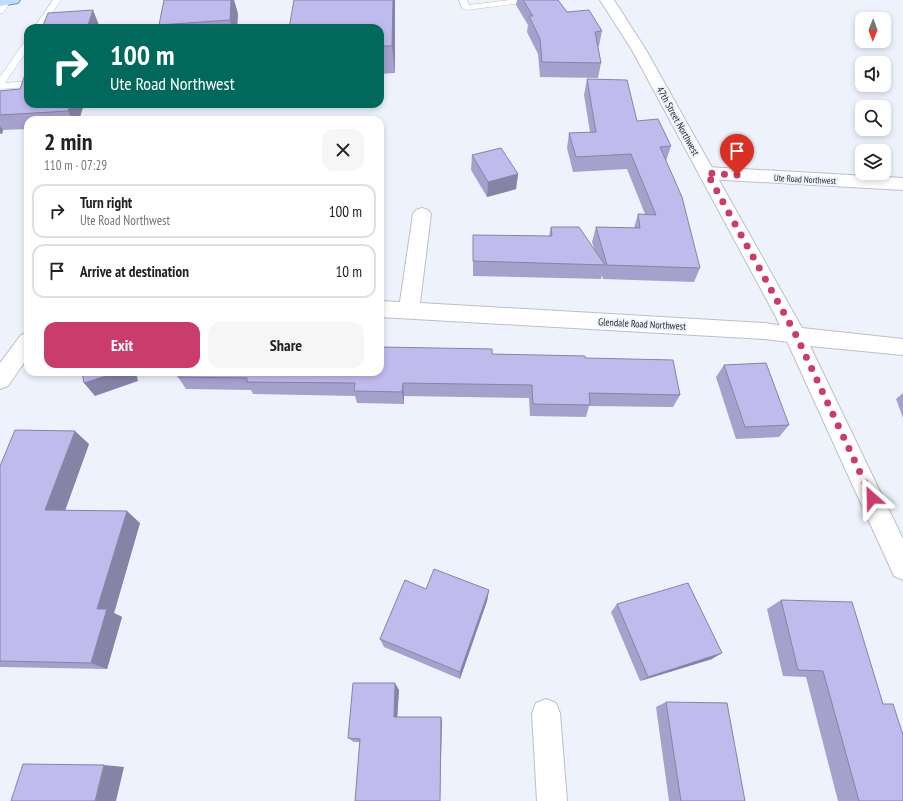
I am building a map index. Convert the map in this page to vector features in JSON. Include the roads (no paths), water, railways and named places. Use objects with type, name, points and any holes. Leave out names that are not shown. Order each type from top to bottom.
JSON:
[{"type":"street","name":"47th Street Northwest","points":[[607,0],[639,50],[796,335],[903,567]]},
{"type":"street","name":"Ute Road Northwest","points":[[707,173],[903,184]]},
{"type":"street","points":[[409,310],[422,214]]},
{"type":"street","name":"Glendale Road Northwest","points":[[384,309],[765,331],[819,339],[903,347]]},
{"type":"street","points":[[0,380],[24,347]]},
{"type":"street","points":[[546,713],[552,801]]},
{"type":"lane","points":[[41,24],[57,0]]},
{"type":"lane","points":[[463,0],[466,8],[494,2],[529,0]]},
{"type":"lane","points":[[0,83],[24,49]]},
{"type":"lane","points":[[0,86],[24,84]]}]
